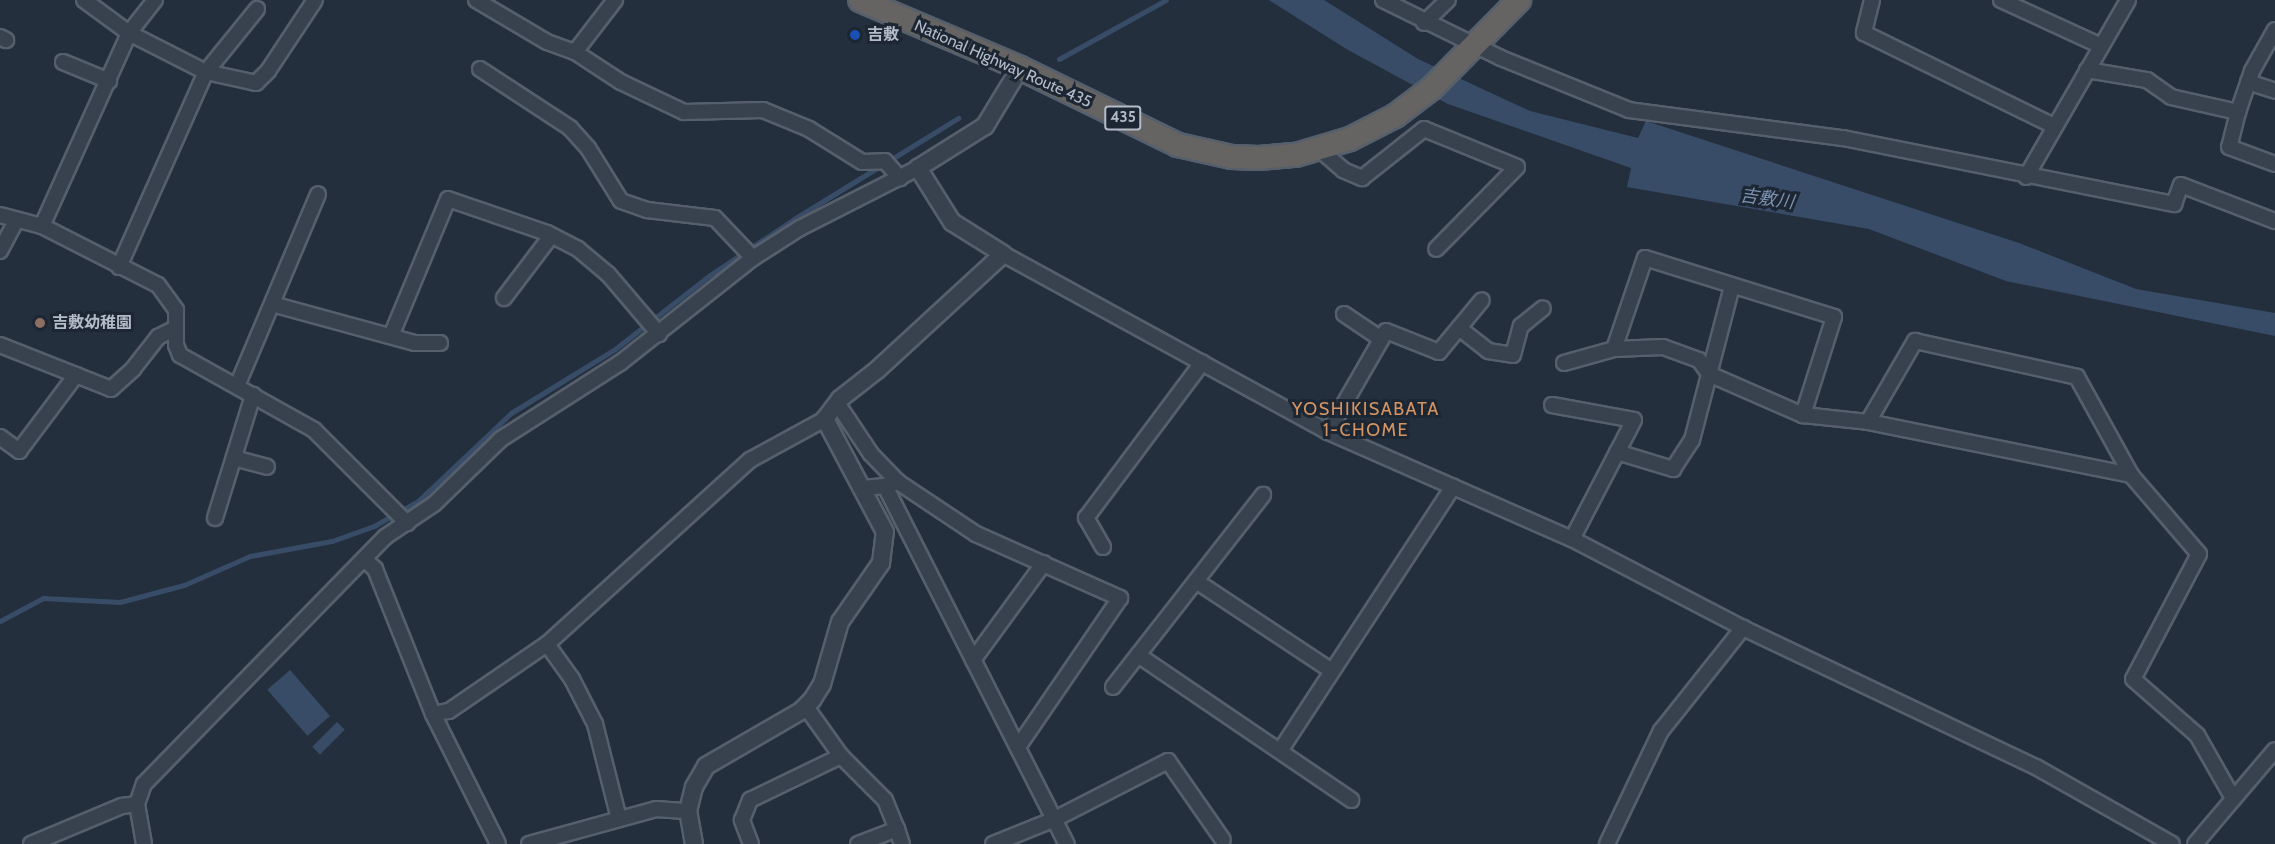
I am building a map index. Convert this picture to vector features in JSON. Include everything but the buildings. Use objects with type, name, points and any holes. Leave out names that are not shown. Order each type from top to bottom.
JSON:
[{"type":"highway","name":"National Highway Route 435","points":[[860,0],[1020,68],[1178,145],[1232,157],[1259,158],[1318,148],[1350,139],[1395,116],[1471,50],[1519,0]]},
{"type":"street","points":[[84,0],[129,33],[206,72],[256,83],[315,0]]},
{"type":"street","points":[[42,226],[129,33],[155,0]]},
{"type":"street","points":[[476,0],[547,42],[575,52],[621,82],[684,112],[763,110],[809,129],[862,162],[885,160],[900,178]]},
{"type":"street","points":[[575,52],[615,0]]},
{"type":"street","points":[[1383,0],[1471,50],[1629,110],[1843,138],[2026,177],[2174,204],[2181,185],[2275,221]]},
{"type":"street","points":[[1424,23],[1448,0]]},
{"type":"street","points":[[1872,0],[1864,33],[2054,126]]},
{"type":"street","points":[[2001,0],[2101,46]]},
{"type":"street","points":[[2026,177],[2128,0]]},
{"type":"street","points":[[119,267],[206,72],[257,9]]},
{"type":"street","points":[[2275,30],[2248,82],[2229,147],[2275,164]]},
{"type":"street","points":[[63,62],[109,81]]},
{"type":"street","points":[[144,844],[137,804],[144,784],[385,537],[434,504],[501,439],[620,363],[753,258],[801,228],[918,168],[985,126],[1020,68]]},
{"type":"street","points":[[480,69],[570,128],[588,148],[621,201],[647,210],[715,218],[753,258]]},
{"type":"street","points":[[2087,70],[2147,80],[2171,97],[2238,112]]},
{"type":"street","points":[[2248,82],[2275,91]]},
{"type":"street","points":[[1318,148],[1342,170],[1362,177],[1424,129],[1517,167],[1436,249]]},
{"type":"street","points":[[918,168],[952,222],[1003,254],[1328,432],[1572,539],[1743,628],[2036,767],[2172,844]]},
{"type":"street","points":[[237,386],[318,194]]},
{"type":"street","points":[[391,336],[448,199],[551,236],[578,249],[608,274],[659,333]]},
{"type":"street","points":[[0,215],[42,226],[158,285],[170,297],[180,355],[314,430],[407,523]]},
{"type":"street","points":[[0,251],[16,221]]},
{"type":"street","points":[[504,298],[551,236]]},
{"type":"street","points":[[433,714],[449,711],[547,644],[750,460],[825,419],[837,403],[1003,254]]},
{"type":"street","points":[[1614,350],[1645,258],[1834,317],[1803,415]]},
{"type":"street","points":[[1617,452],[1673,469],[1692,440],[1732,286]]},
{"type":"street","points":[[1328,432],[1386,332],[1439,352],[1482,300]]},
{"type":"street","points":[[272,304],[415,343],[440,343]]},
{"type":"street","points":[[1459,328],[1488,351],[1514,355],[1521,326],[1543,308]]},
{"type":"street","points":[[1344,314],[1381,339]]},
{"type":"street","points":[[0,345],[111,389],[133,369],[158,337],[176,328]]},
{"type":"street","points":[[1868,422],[1915,341],[2077,377],[2131,475],[2199,554],[2133,679],[2197,735],[2233,798]]},
{"type":"street","points":[[1564,363],[1614,350],[1663,347],[1699,360],[1709,374],[1803,415],[1868,422],[2131,475]]},
{"type":"street","points":[[1103,547],[1086,518],[1202,363]]},
{"type":"street","points":[[0,437],[19,451],[76,375]]},
{"type":"street","points":[[215,518],[253,395]]},
{"type":"street","points":[[837,403],[891,484],[973,660],[1067,844]]},
{"type":"street","points":[[1552,405],[1634,420],[1572,539]]},
{"type":"street","points":[[694,844],[688,811],[694,787],[706,766],[806,707],[822,684],[840,622],[881,563],[885,532],[825,419]]},
{"type":"street","points":[[234,458],[267,467]]},
{"type":"street","points":[[862,488],[891,484],[976,534],[1120,598],[1018,747]]},
{"type":"street","points":[[1280,750],[1453,487]]},
{"type":"street","points":[[1113,687],[1263,495]]},
{"type":"street","points":[[364,560],[375,569],[433,714],[498,844]]},
{"type":"street","points":[[973,660],[1044,563]]},
{"type":"street","points":[[1196,581],[1332,671]]},
{"type":"street","points":[[1607,844],[1661,730],[1743,628]]},
{"type":"street","points":[[547,644],[572,679],[596,723],[619,819]]},
{"type":"street","points":[[1138,655],[1351,800]]},
{"type":"street","points":[[806,707],[841,756],[885,800],[902,844]]},
{"type":"street","points":[[2195,844],[2275,750]]},
{"type":"street","points":[[751,844],[742,820],[750,800],[841,756]]},
{"type":"street","points":[[993,844],[1054,819],[1167,761],[1223,840]]},
{"type":"street","points":[[31,844],[122,806],[137,804]]},
{"type":"street","points":[[529,844],[656,809],[688,811]]},
{"type":"street","points":[[858,844],[897,829]]},
{"type":"water","name":"吉敷川","points":[[1269,0],[1324,0],[1418,59],[1530,111],[1638,138],[1646,121],[2019,243],[2136,289],[2275,313],[2275,336],[2006,281],[1869,229],[1627,187],[1631,168],[1448,104],[1348,50]]},
{"type":"water","points":[[290,670],[330,716],[307,736],[267,690]]},
{"type":"water","points":[[337,722],[345,730],[320,755],[312,747]]},
{"type":"waterway","points":[[1059,59],[1166,0]]},
{"type":"waterway","points":[[0,621],[43,598],[120,602],[184,585],[250,556],[332,541],[374,526],[418,501],[511,413],[615,349],[710,275],[794,219],[958,118]]},
{"type":"place","name":"吉敷","points":[[855,35]]},
{"type":"place","name":"吉敷幼稚園","points":[[40,323]]},
{"type":"district","name":"YOSHIKISABATA 1-CHOME","points":[[1366,420]]}]
